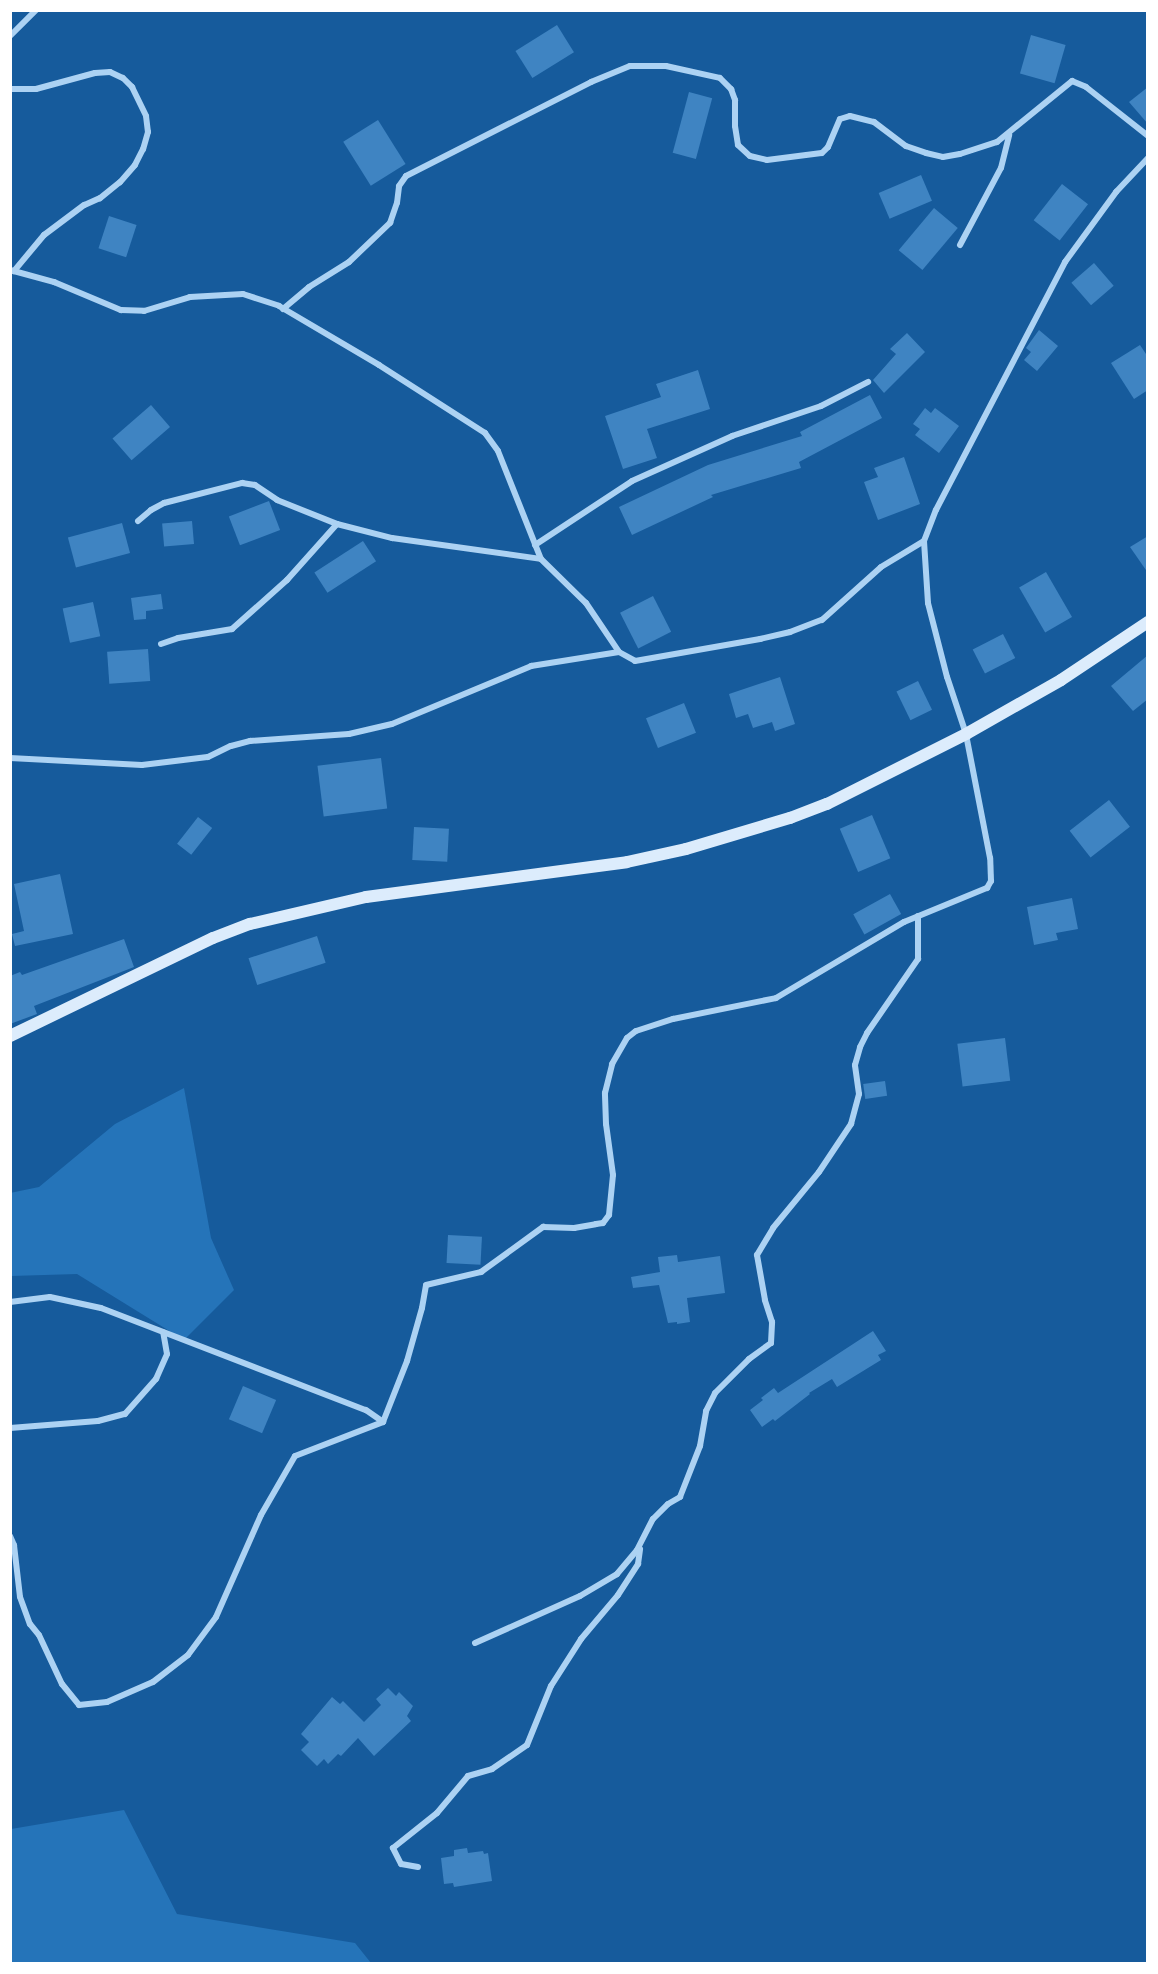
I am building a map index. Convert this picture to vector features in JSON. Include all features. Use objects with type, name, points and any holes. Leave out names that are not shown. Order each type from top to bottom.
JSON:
[{"type":"main road","points":[[10,1036],[213,938],[250,924],[366,897],[627,862],[686,849],[790,818],[827,804],[966,734],[1061,680],[1148,622]]},
{"type":"street","points":[[10,36],[36,10]]},
{"type":"street","points":[[283,309],[309,287],[349,262],[390,223],[397,203],[399,186],[406,176],[591,82],[630,66],[666,66],[720,78],[731,89],[735,100],[738,145],[750,156],[766,160],[822,153],[828,147],[840,119],[850,116],[874,122],[906,146],[943,157],[991,144],[1009,135],[1072,81],[1102,98],[1148,136]]},
{"type":"street","points":[[10,89],[36,89],[95,73],[110,72],[123,78],[132,87],[146,116],[147,132],[144,149],[135,165],[120,182],[100,198],[84,205],[44,236],[12,270],[54,282],[121,310],[144,311],[190,297],[216,293],[243,294],[269,301],[379,365],[485,433],[498,451],[541,559],[586,603],[619,652],[635,661],[790,632],[822,620],[881,567],[924,541]]},
{"type":"street","points":[[960,245],[1001,168],[1009,135]]},
{"type":"street","points":[[10,1536],[14,1545],[20,1597],[30,1624],[39,1635],[62,1684],[79,1704],[107,1702],[153,1682],[188,1655],[216,1617],[261,1515],[295,1455],[383,1422],[407,1361],[426,1285],[481,1272],[543,1227],[574,1228],[596,1224],[603,1222],[609,1215],[613,1175],[605,1093],[612,1064],[627,1038],[636,1031],[673,1019],[776,998],[918,916],[987,888],[991,881],[991,865],[966,734],[947,676],[928,603],[924,541],[941,501],[1065,262],[1116,192],[1148,158]]},
{"type":"street","points":[[535,545],[632,481],[732,436],[821,406],[868,382]]},
{"type":"street","points":[[138,521],[164,503],[242,483],[255,485],[277,500],[337,524],[392,538],[541,559]]},
{"type":"street","points":[[161,644],[232,629],[287,580],[337,524]]},
{"type":"street","points":[[10,758],[142,765],[208,757],[231,746],[250,741],[349,734],[392,724],[531,666],[619,652]]},
{"type":"street","points":[[475,1643],[580,1596],[617,1574],[628,1563],[653,1519],[668,1504],[681,1497],[700,1446],[706,1411],[715,1393],[749,1359],[771,1343],[772,1322],[765,1300],[758,1255],[773,1228],[819,1172],[851,1124],[859,1094],[855,1065],[860,1047],[872,1024],[918,959],[918,916]]},
{"type":"street","points":[[10,1302],[50,1296],[100,1308],[366,1410],[383,1422]]},
{"type":"street","points":[[10,1428],[98,1421],[125,1414],[156,1380],[167,1354],[164,1332]]},
{"type":"street","points":[[418,1868],[401,1864],[393,1848],[437,1814],[468,1776],[492,1769],[527,1745],[551,1686],[581,1639],[618,1595],[638,1564],[642,1539]]},
{"type":"shaded area","points":[[184,1088],[211,1238],[234,1290],[184,1340],[77,1274],[11,1276],[10,1193],[39,1187],[115,1124]]},
{"type":"shaded area","points":[[124,1810],[177,1914],[355,1943],[371,1963],[11,1963],[11,1829]]},
{"type":"building","points":[[557,25],[574,52],[532,78],[515,51]]},
{"type":"building","points":[[1031,35],[1066,45],[1055,83],[1020,73]]},
{"type":"building","points":[[1148,87],[1148,124],[1129,102]]},
{"type":"building","points":[[689,92],[712,98],[696,159],[673,153]]},
{"type":"building","points":[[378,120],[406,164],[371,186],[343,142]]},
{"type":"building","points":[[921,175],[932,201],[890,219],[879,193]]},
{"type":"building","points":[[1062,184],[1088,204],[1060,241],[1034,220]]},
{"type":"building","points":[[934,208],[958,228],[922,270],[899,250]]},
{"type":"building","points":[[109,216],[137,225],[126,257],[98,248]]},
{"type":"building","points":[[1094,263],[1114,286],[1091,305],[1071,283]]},
{"type":"building","points":[[1039,330],[1058,346],[1037,371],[1024,360],[1031,352],[1026,348]]},
{"type":"building","points":[[907,333],[925,352],[884,393],[873,380],[896,354],[890,349]]},
{"type":"building","points":[[1140,345],[1148,357],[1148,390],[1134,399],[1111,363]]},
{"type":"building","points":[[698,370],[710,409],[647,429],[657,458],[623,469],[605,416],[661,397],[656,384]]},
{"type":"building","points":[[870,395],[882,418],[799,462],[801,468],[711,495],[713,497],[632,535],[619,507],[708,465],[802,436],[800,432]]},
{"type":"building","points":[[151,405],[170,427],[132,460],[113,438]]},
{"type":"building","points":[[925,408],[931,413],[935,408],[959,426],[939,453],[915,435],[920,429],[913,424]]},
{"type":"building","points":[[904,457],[920,504],[878,520],[864,482],[878,477],[874,468]]},
{"type":"building","points":[[269,501],[280,530],[240,545],[229,516]]},
{"type":"building","points":[[192,521],[194,544],[164,547],[162,524]]},
{"type":"building","points":[[122,523],[130,553],[76,567],[68,537]]},
{"type":"building","points":[[1148,536],[1148,573],[1130,547]]},
{"type":"building","points":[[363,541],[376,561],[327,593],[314,573]]},
{"type":"building","points":[[1046,572],[1072,617],[1045,633],[1019,588]]},
{"type":"building","points":[[161,594],[163,609],[146,611],[146,619],[134,620],[131,598]]},
{"type":"building","points":[[653,596],[671,632],[638,648],[620,613]]},
{"type":"building","points":[[93,602],[100,636],[70,643],[63,608]]},
{"type":"building","points":[[1003,634],[1015,658],[985,673],[973,649]]},
{"type":"building","points":[[148,649],[150,681],[109,684],[107,652]]},
{"type":"building","points":[[1148,655],[1148,699],[1133,711],[1111,686]]},
{"type":"building","points":[[780,677],[795,724],[775,731],[772,722],[753,728],[748,714],[736,718],[729,694]]},
{"type":"building","points":[[918,681],[932,710],[910,720],[896,692]]},
{"type":"building","points":[[684,703],[696,733],[658,748],[646,718]]},
{"type":"building","points":[[381,758],[387,809],[324,816],[317,766]]},
{"type":"building","points":[[1109,800],[1130,827],[1091,858],[1070,831]]},
{"type":"building","points":[[872,815],[890,858],[858,872],[840,829]]},
{"type":"building","points":[[198,817],[212,828],[191,855],[177,844]]},
{"type":"building","points":[[414,827],[449,829],[447,862],[412,860]]},
{"type":"building","points":[[60,874],[73,934],[15,946],[12,934],[24,931],[14,884]]},
{"type":"building","points":[[890,894],[901,914],[864,934],[853,914]]},
{"type":"building","points":[[1072,898],[1078,929],[1056,933],[1058,940],[1034,945],[1027,907]]},
{"type":"building","points":[[317,936],[326,963],[257,985],[249,958]]},
{"type":"building","points":[[124,939],[134,967],[34,1006],[37,1014],[10,1024],[10,976],[20,972],[22,975]]},
{"type":"building","points":[[1005,1038],[1010,1081],[963,1087],[957,1044]]},
{"type":"building","points":[[885,1081],[887,1096],[865,1099],[863,1084]]},
{"type":"building","points":[[448,1235],[482,1237],[480,1265],[447,1263]]},
{"type":"building","points":[[677,1255],[678,1262],[720,1256],[725,1293],[687,1298],[690,1322],[677,1324],[677,1322],[668,1323],[659,1285],[633,1288],[631,1277],[660,1272],[658,1257]]},
{"type":"building","points":[[873,1331],[886,1351],[878,1355],[881,1360],[837,1387],[832,1379],[809,1393],[775,1421],[773,1419],[762,1427],[750,1410],[763,1400],[761,1398],[774,1388],[778,1393]]},
{"type":"building","points":[[243,1386],[276,1400],[262,1433],[229,1419]]},
{"type":"building","points":[[388,1688],[396,1696],[399,1692],[413,1706],[407,1716],[411,1721],[374,1756],[358,1738],[341,1756],[338,1754],[328,1764],[324,1759],[317,1766],[301,1750],[309,1742],[301,1734],[332,1697],[340,1704],[343,1701],[364,1722],[381,1705],[376,1699]]},
{"type":"building","points":[[467,1848],[468,1853],[483,1851],[484,1854],[488,1853],[492,1881],[454,1887],[453,1883],[444,1884],[441,1858],[454,1856],[454,1850]]}]
